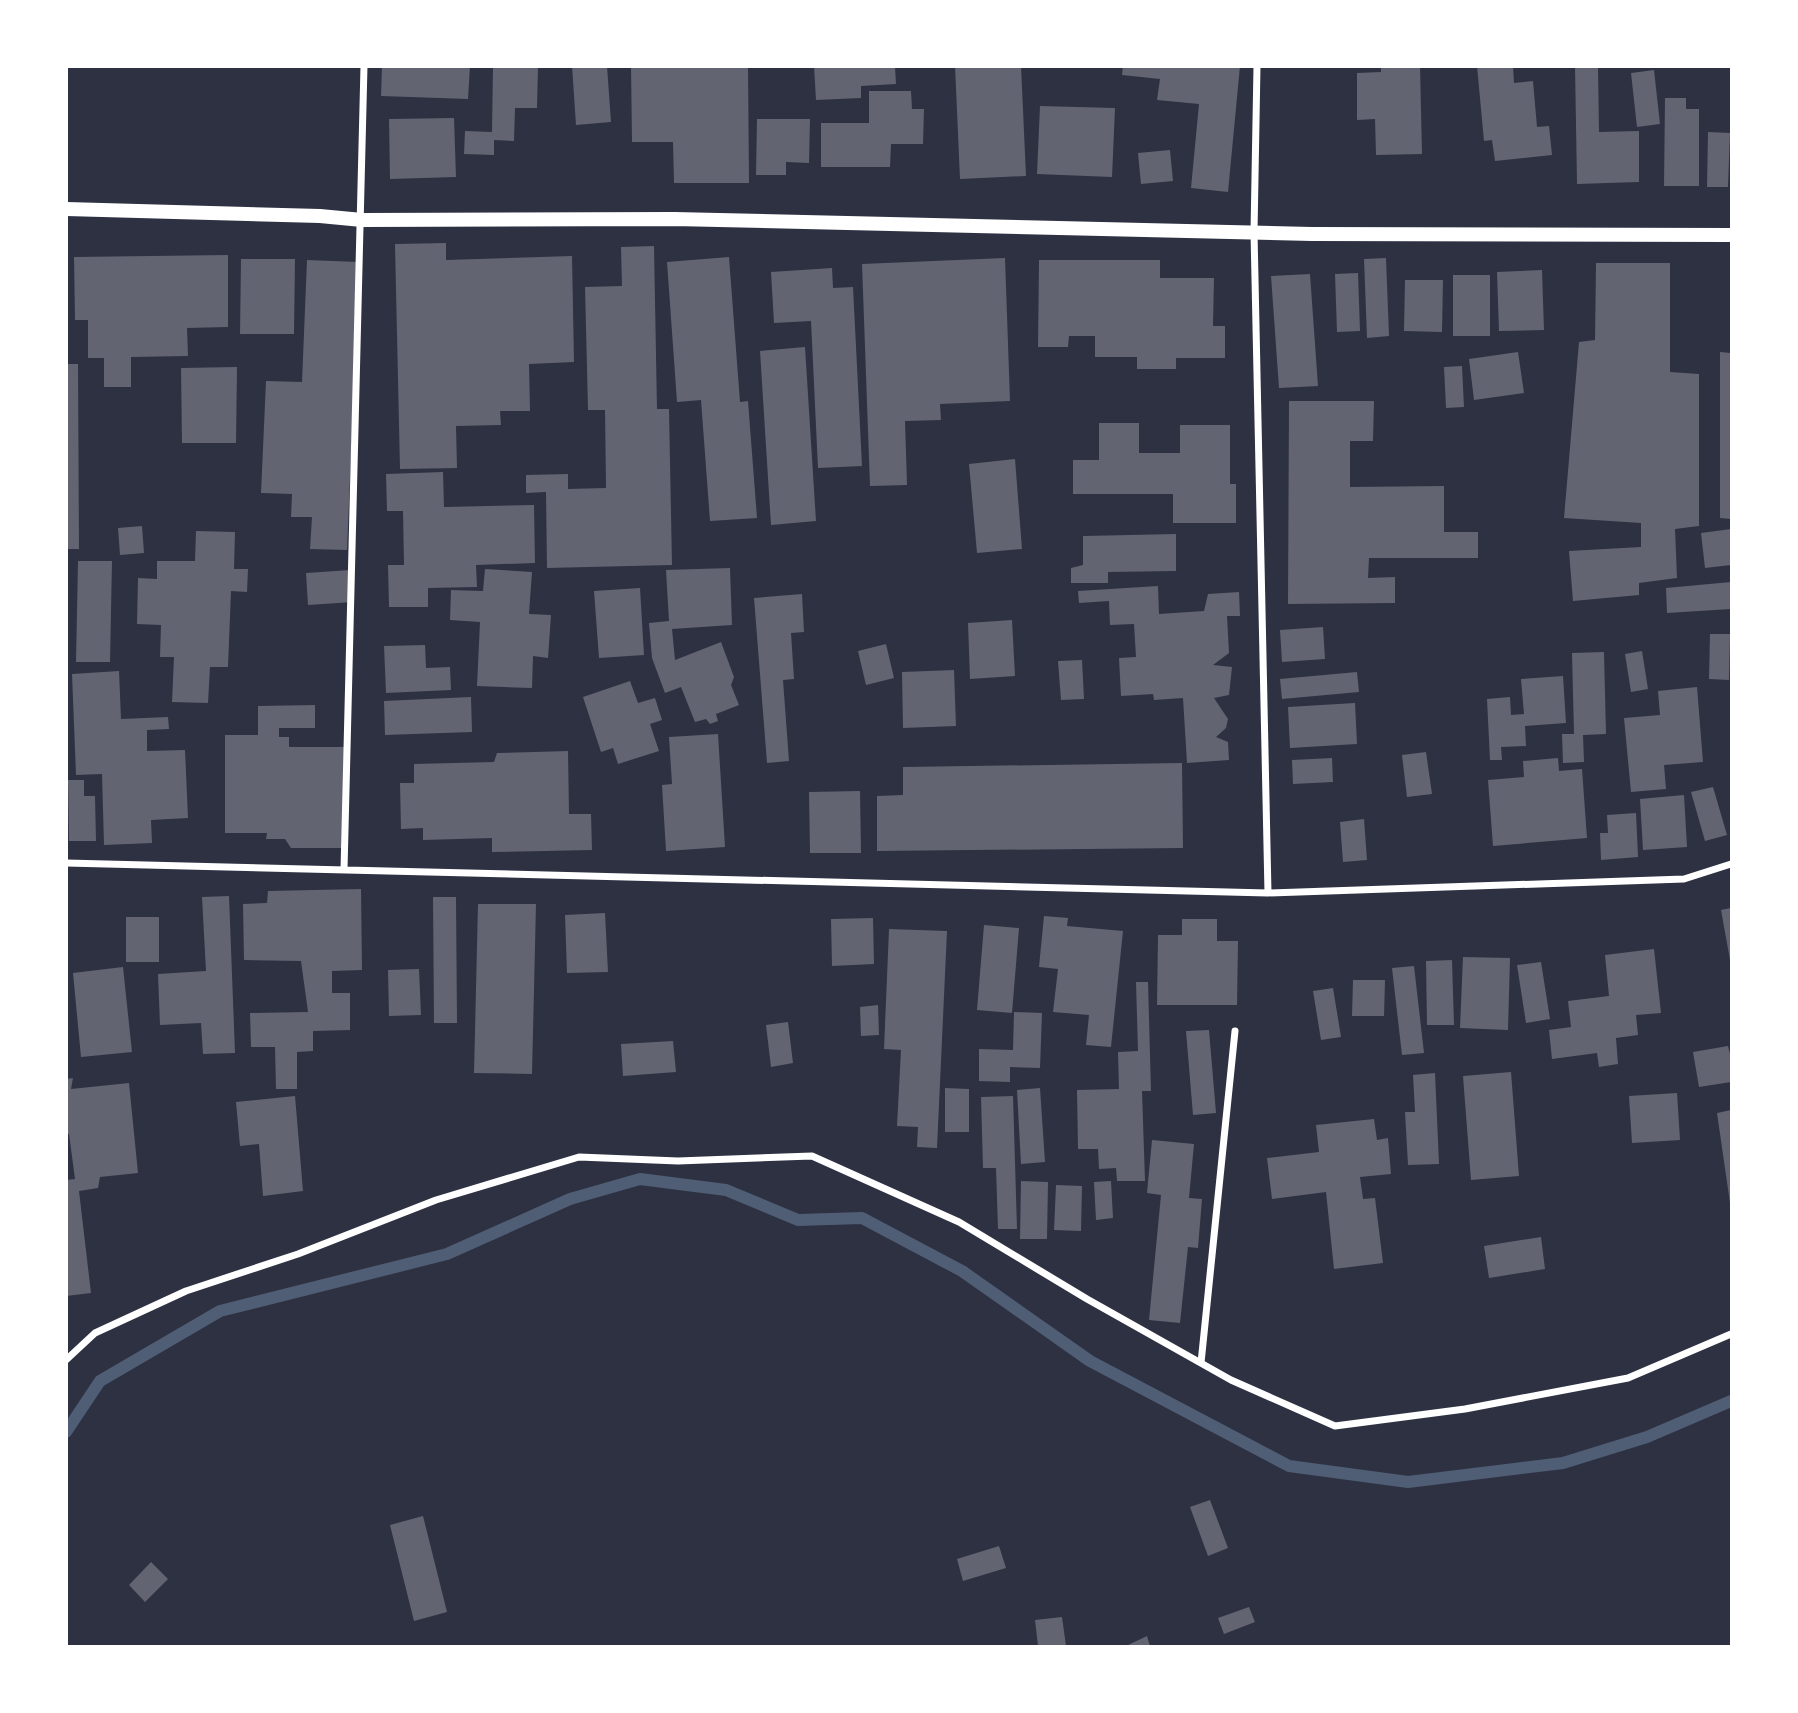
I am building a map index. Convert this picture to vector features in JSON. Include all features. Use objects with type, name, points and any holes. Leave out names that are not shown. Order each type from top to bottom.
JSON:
[{"type":"main road","points":[[66,209],[320,216],[362,220],[688,220],[1254,232],[1731,235]]},
{"type":"street","points":[[344,870],[364,66]]},
{"type":"street","points":[[1257,66],[1254,232],[1268,893]]},
{"type":"street","points":[[66,863],[1268,893],[1684,879],[1731,864]]},
{"type":"street","points":[[1201,1363],[1235,1031]]},
{"type":"street","points":[[66,1360],[95,1333],[186,1291],[298,1254],[436,1200],[579,1157],[678,1161],[812,1156],[959,1222],[1231,1380],[1335,1426],[1465,1409],[1628,1378],[1731,1334]]},
{"type":"building","points":[[382,66],[470,66],[468,99],[381,96]]},
{"type":"building","points":[[493,66],[538,66],[537,108],[515,108],[514,141],[494,140],[494,155],[464,154],[465,131],[492,132]]},
{"type":"building","points":[[572,66],[607,66],[611,122],[576,125]]},
{"type":"building","points":[[631,66],[748,66],[749,183],[674,183],[673,142],[632,142]]},
{"type":"building","points":[[814,66],[895,66],[896,84],[861,86],[861,98],[816,100]]},
{"type":"building","points":[[955,66],[1021,66],[1026,176],[960,179]]},
{"type":"building","points":[[1123,66],[1240,66],[1228,192],[1191,188],[1199,104],[1157,100],[1160,79],[1122,75]]},
{"type":"building","points":[[1381,66],[1420,66],[1422,154],[1376,155],[1375,119],[1357,120],[1357,73],[1381,72]]},
{"type":"building","points":[[1477,66],[1513,66],[1514,83],[1533,81],[1537,127],[1549,126],[1552,155],[1495,161],[1492,140],[1484,141]]},
{"type":"building","points":[[1575,66],[1598,66],[1599,132],[1639,131],[1639,182],[1577,184]]},
{"type":"building","points":[[1654,70],[1660,124],[1637,127],[1631,73]]},
{"type":"building","points":[[869,91],[911,91],[912,109],[924,109],[923,144],[891,144],[890,167],[821,167],[821,123],[869,123]]},
{"type":"building","points":[[1665,98],[1686,98],[1686,109],[1699,109],[1699,186],[1664,186]]},
{"type":"building","points":[[1040,106],[1115,108],[1112,177],[1037,174]]},
{"type":"building","points":[[454,118],[456,177],[390,179],[389,119]]},
{"type":"building","points":[[757,119],[810,119],[809,163],[786,162],[786,175],[756,175]]},
{"type":"building","points":[[1708,132],[1730,133],[1728,187],[1707,187]]},
{"type":"building","points":[[1170,150],[1173,181],[1141,184],[1138,153]]},
{"type":"building","points":[[446,243],[446,260],[572,256],[574,362],[529,364],[530,411],[500,411],[501,425],[456,426],[457,468],[400,469],[395,244]]},
{"type":"building","points":[[654,246],[657,409],[669,409],[672,565],[547,568],[546,492],[526,493],[526,475],[568,474],[568,489],[606,488],[605,410],[588,410],[585,287],[622,286],[621,247]]},
{"type":"building","points":[[228,255],[228,327],[187,328],[188,356],[131,357],[131,387],[104,387],[104,358],[88,358],[88,320],[75,320],[74,257]]},
{"type":"building","points":[[729,257],[740,402],[748,401],[757,518],[710,521],[701,400],[677,402],[667,262]]},
{"type":"building","points":[[1005,258],[1010,401],[940,404],[941,420],[905,421],[907,485],[870,486],[862,264]]},
{"type":"building","points":[[1386,258],[1389,336],[1367,338],[1364,259]]},
{"type":"building","points":[[241,259],[295,259],[294,334],[240,334]]},
{"type":"building","points":[[307,260],[359,262],[347,550],[310,549],[312,517],[291,517],[292,494],[261,493],[266,381],[302,382]]},
{"type":"building","points":[[1039,260],[1160,260],[1160,278],[1214,278],[1213,326],[1225,326],[1225,358],[1176,358],[1176,369],[1137,369],[1137,357],[1095,357],[1095,336],[1069,336],[1068,347],[1038,347]]},
{"type":"building","points":[[1596,263],[1670,263],[1670,372],[1699,374],[1699,526],[1675,529],[1677,578],[1639,583],[1639,595],[1573,601],[1569,551],[1641,547],[1641,523],[1564,518],[1579,342],[1595,340]]},
{"type":"building","points":[[832,268],[833,288],[853,287],[862,466],[818,468],[811,321],[774,323],[771,272]]},
{"type":"building","points":[[1542,270],[1544,330],[1499,331],[1497,272]]},
{"type":"building","points":[[1358,273],[1360,331],[1337,332],[1335,274]]},
{"type":"building","points":[[1310,274],[1318,386],[1279,388],[1271,276]]},
{"type":"building","points":[[1453,275],[1490,275],[1490,336],[1453,336]]},
{"type":"building","points":[[1405,280],[1443,280],[1442,332],[1404,331]]},
{"type":"building","points":[[805,347],[816,521],[771,525],[760,351]]},
{"type":"building","points":[[1518,352],[1524,393],[1474,400],[1469,359]]},
{"type":"building","points":[[1720,352],[1731,353],[1731,519],[1720,518]]},
{"type":"building","points":[[66,364],[78,364],[79,549],[66,549]]},
{"type":"building","points":[[1462,366],[1464,407],[1446,408],[1444,367]]},
{"type":"building","points":[[237,367],[236,443],[182,443],[181,368]]},
{"type":"building","points":[[1289,401],[1374,401],[1373,441],[1350,441],[1350,487],[1444,486],[1444,532],[1478,532],[1478,558],[1369,558],[1368,578],[1395,577],[1395,603],[1288,604]]},
{"type":"building","points":[[1099,423],[1139,423],[1139,453],[1180,453],[1180,425],[1230,425],[1230,484],[1236,484],[1236,523],[1173,523],[1173,494],[1073,494],[1073,460],[1099,460]]},
{"type":"building","points":[[1015,459],[1022,549],[977,553],[969,464]]},
{"type":"building","points":[[443,472],[444,507],[534,505],[535,563],[476,565],[477,587],[428,588],[428,607],[389,607],[388,565],[404,565],[403,511],[387,511],[386,474]]},
{"type":"building","points":[[142,526],[144,553],[120,555],[118,528]]},
{"type":"building","points":[[1731,529],[1731,565],[1705,568],[1701,533]]},
{"type":"building","points":[[196,531],[235,532],[234,569],[248,569],[247,592],[231,591],[228,667],[210,667],[208,703],[172,702],[174,657],[160,657],[161,625],[137,624],[138,578],[157,579],[157,561],[195,561]]},
{"type":"building","points":[[1176,534],[1176,571],[1108,572],[1108,583],[1071,583],[1071,568],[1083,565],[1083,536]]},
{"type":"building","points":[[78,561],[112,561],[110,662],[76,662]]},
{"type":"building","points":[[730,568],[732,625],[672,629],[675,660],[721,642],[734,677],[731,685],[739,705],[716,714],[718,721],[710,724],[706,719],[695,722],[681,687],[665,693],[652,658],[649,623],[669,621],[666,570]]},
{"type":"building","points":[[485,569],[532,572],[529,614],[551,615],[548,658],[533,656],[532,688],[477,686],[480,622],[450,620],[451,590],[483,591]]},
{"type":"building","points":[[351,570],[353,602],[308,605],[306,573]]},
{"type":"building","points":[[1731,582],[1731,609],[1667,613],[1666,588]]},
{"type":"building","points":[[1158,586],[1159,614],[1204,611],[1208,594],[1239,592],[1240,616],[1227,616],[1229,653],[1213,665],[1232,667],[1229,695],[1214,698],[1228,719],[1226,728],[1216,737],[1228,742],[1229,760],[1187,763],[1183,698],[1154,700],[1153,694],[1121,696],[1119,658],[1136,657],[1134,624],[1110,625],[1109,601],[1079,603],[1078,591]]},
{"type":"building","points":[[640,588],[644,655],[599,658],[594,591]]},
{"type":"building","points":[[802,594],[804,632],[791,633],[794,679],[783,680],[789,761],[767,763],[754,598]]},
{"type":"building","points":[[1012,620],[1015,676],[970,679],[968,623]]},
{"type":"building","points":[[1323,627],[1325,659],[1282,662],[1280,630]]},
{"type":"building","points":[[1710,634],[1730,634],[1729,680],[1709,679]]},
{"type":"building","points":[[886,644],[894,678],[866,685],[858,651]]},
{"type":"building","points":[[425,645],[426,668],[450,667],[451,690],[386,693],[384,646]]},
{"type":"building","points":[[1642,651],[1648,689],[1631,692],[1625,654]]},
{"type":"building","points":[[1604,652],[1606,734],[1583,735],[1584,762],[1563,763],[1562,734],[1574,734],[1572,653]]},
{"type":"building","points":[[1082,660],[1084,699],[1061,700],[1058,661]]},
{"type":"building","points":[[954,670],[956,726],[903,728],[902,672]]},
{"type":"building","points":[[119,671],[121,719],[168,717],[169,729],[147,730],[147,751],[185,750],[188,818],[151,820],[152,843],[104,845],[102,774],[76,775],[72,674]]},
{"type":"building","points":[[1357,672],[1359,692],[1282,699],[1280,679]]},
{"type":"building","points":[[1563,676],[1566,723],[1525,726],[1526,746],[1501,747],[1502,760],[1490,760],[1487,699],[1510,697],[1511,715],[1524,714],[1521,679]]},
{"type":"building","points":[[630,681],[638,703],[655,698],[662,720],[650,724],[659,751],[618,764],[613,748],[601,752],[583,697]]},
{"type":"building","points":[[1697,687],[1703,762],[1664,765],[1666,789],[1631,792],[1624,718],[1660,715],[1658,691]]},
{"type":"building","points":[[471,697],[472,732],[385,735],[384,701]]},
{"type":"building","points":[[1355,703],[1357,744],[1290,748],[1288,707]]},
{"type":"building","points":[[315,705],[315,728],[279,728],[279,737],[289,737],[289,747],[346,747],[346,848],[291,848],[285,839],[266,839],[267,833],[225,833],[225,735],[258,735],[258,706]]},
{"type":"building","points":[[718,734],[725,847],[666,851],[662,785],[672,784],[669,737]]},
{"type":"building","points":[[568,751],[569,814],[591,814],[592,850],[492,852],[492,838],[423,840],[423,828],[401,829],[400,783],[414,783],[414,764],[494,762],[497,753]]},
{"type":"building","points":[[1426,752],[1432,794],[1407,797],[1402,755]]},
{"type":"building","points":[[1332,758],[1333,782],[1293,784],[1292,760]]},
{"type":"building","points":[[1558,758],[1559,771],[1582,769],[1587,838],[1493,846],[1488,780],[1524,777],[1523,761]]},
{"type":"building","points":[[1182,763],[1183,848],[877,851],[877,796],[903,795],[903,767]]},
{"type":"building","points":[[68,780],[84,780],[84,796],[95,796],[96,841],[69,841]]},
{"type":"building","points":[[1713,787],[1727,835],[1705,841],[1691,792]]},
{"type":"building","points":[[860,791],[861,853],[810,853],[809,792]]},
{"type":"building","points":[[1684,795],[1687,847],[1643,850],[1640,799]]},
{"type":"building","points":[[1636,813],[1638,857],[1601,860],[1600,833],[1608,833],[1607,815]]},
{"type":"building","points":[[1364,819],[1367,860],[1343,862],[1340,822]]},
{"type":"building","points":[[361,889],[362,970],[332,971],[332,993],[350,993],[350,1030],[313,1031],[313,1051],[297,1052],[297,1089],[276,1089],[275,1047],[251,1047],[250,1013],[308,1012],[301,961],[244,960],[243,904],[267,903],[268,891]]},
{"type":"building","points":[[229,896],[235,1053],[203,1054],[201,1023],[160,1025],[158,974],[206,971],[202,897]]},
{"type":"building","points":[[433,897],[456,897],[457,1023],[434,1023]]},
{"type":"building","points":[[478,904],[536,904],[532,1074],[474,1073]]},
{"type":"building","points":[[1731,908],[1731,960],[1730,960],[1721,910]]},
{"type":"building","points":[[605,913],[608,972],[567,973],[565,915]]},
{"type":"building","points":[[1044,916],[1068,918],[1067,926],[1123,931],[1111,1047],[1086,1045],[1089,1015],[1053,1012],[1058,969],[1039,967]]},
{"type":"building","points":[[126,917],[159,917],[159,962],[126,962]]},
{"type":"building","points":[[873,918],[874,964],[832,966],[831,919]]},
{"type":"building","points":[[1182,919],[1217,919],[1217,941],[1238,941],[1237,1005],[1157,1005],[1158,935],[1182,935]]},
{"type":"building","points":[[984,925],[1019,928],[1012,1013],[977,1010]]},
{"type":"building","points":[[889,929],[947,931],[937,1148],[917,1147],[918,1127],[897,1126],[901,1050],[884,1049]]},
{"type":"building","points":[[1654,949],[1661,1013],[1636,1015],[1638,1035],[1616,1038],[1618,1064],[1599,1067],[1597,1053],[1552,1059],[1549,1030],[1571,1027],[1568,1001],[1609,996],[1605,955]]},
{"type":"building","points":[[1463,957],[1510,958],[1508,1030],[1460,1028]]},
{"type":"building","points":[[1452,960],[1454,1025],[1427,1025],[1426,961]]},
{"type":"building","points":[[1541,962],[1550,1019],[1526,1023],[1517,965]]},
{"type":"building","points":[[1414,966],[1424,1053],[1402,1055],[1392,968]]},
{"type":"building","points":[[123,967],[132,1052],[81,1057],[73,973]]},
{"type":"building","points":[[419,969],[421,1015],[389,1016],[388,970]]},
{"type":"building","points":[[1353,980],[1385,980],[1384,1016],[1352,1016]]},
{"type":"building","points":[[1136,982],[1148,982],[1151,1091],[1142,1091],[1145,1181],[1117,1181],[1116,1168],[1099,1169],[1098,1149],[1078,1149],[1077,1090],[1119,1089],[1118,1052],[1138,1051]]},
{"type":"building","points":[[1333,988],[1341,1037],[1321,1040],[1313,991]]},
{"type":"building","points":[[878,1005],[879,1035],[861,1036],[860,1007]]},
{"type":"building","points":[[1014,1012],[1042,1013],[1040,1068],[1010,1067],[1010,1082],[979,1081],[979,1049],[1013,1050]]},
{"type":"building","points":[[788,1022],[793,1063],[771,1067],[766,1025]]},
{"type":"building","points":[[1209,1030],[1216,1113],[1193,1115],[1186,1031]]},
{"type":"building","points":[[673,1041],[676,1072],[623,1076],[621,1044]]},
{"type":"building","points":[[1728,1046],[1731,1082],[1699,1087],[1693,1052]]},
{"type":"building","points":[[1511,1072],[1519,1176],[1471,1180],[1463,1076]]},
{"type":"building","points":[[1435,1073],[1439,1164],[1408,1165],[1405,1112],[1415,1112],[1413,1075]]},
{"type":"building","points":[[73,1078],[71,1089],[129,1083],[138,1173],[100,1177],[98,1188],[79,1191],[91,1293],[66,1296],[66,1180],[75,1179],[69,1134],[66,1134],[66,1079]]},
{"type":"building","points":[[945,1088],[969,1089],[969,1132],[945,1132]]},
{"type":"building","points":[[1040,1088],[1045,1162],[1021,1164],[1017,1090]]},
{"type":"building","points":[[1677,1093],[1680,1140],[1632,1143],[1629,1096]]},
{"type":"building","points":[[295,1096],[303,1191],[263,1196],[259,1144],[240,1146],[236,1102]]},
{"type":"building","points":[[1013,1096],[1017,1229],[998,1229],[996,1168],[983,1168],[981,1097]]},
{"type":"building","points":[[1731,1110],[1731,1202],[1730,1203],[1717,1113]]},
{"type":"building","points":[[1374,1119],[1377,1140],[1388,1138],[1391,1174],[1360,1177],[1363,1199],[1375,1198],[1383,1263],[1334,1269],[1326,1192],[1272,1199],[1267,1158],[1319,1152],[1316,1125]]},
{"type":"building","points":[[1152,1140],[1194,1144],[1189,1198],[1202,1199],[1198,1248],[1188,1247],[1180,1323],[1149,1320],[1161,1195],[1147,1193]]},
{"type":"building","points":[[1021,1181],[1048,1182],[1047,1239],[1020,1239]]},
{"type":"building","points":[[1111,1181],[1113,1218],[1096,1220],[1094,1182]]},
{"type":"building","points":[[1056,1185],[1082,1186],[1081,1231],[1054,1230]]},
{"type":"building","points":[[1541,1237],[1545,1269],[1489,1278],[1484,1246]]},
{"type":"building","points":[[1210,1500],[1228,1548],[1208,1556],[1190,1507]]},
{"type":"building","points":[[423,1516],[447,1612],[414,1621],[390,1525]]},
{"type":"building","points":[[999,1546],[1006,1568],[963,1581],[957,1559]]},
{"type":"building","points":[[151,1562],[168,1579],[145,1602],[129,1585]]},
{"type":"building","points":[[1249,1607],[1255,1622],[1224,1634],[1218,1618]]},
{"type":"building","points":[[1062,1617],[1066,1646],[1038,1646],[1035,1620]]},
{"type":"building","points":[[1147,1636],[1150,1646],[1126,1646]]},
{"type":"waterway","points":[[66,1432],[100,1381],[220,1311],[447,1254],[570,1199],[640,1179],[726,1190],[798,1220],[862,1218],[962,1271],[1090,1361],[1289,1466],[1408,1482],[1563,1463],[1647,1437],[1731,1401]]}]
